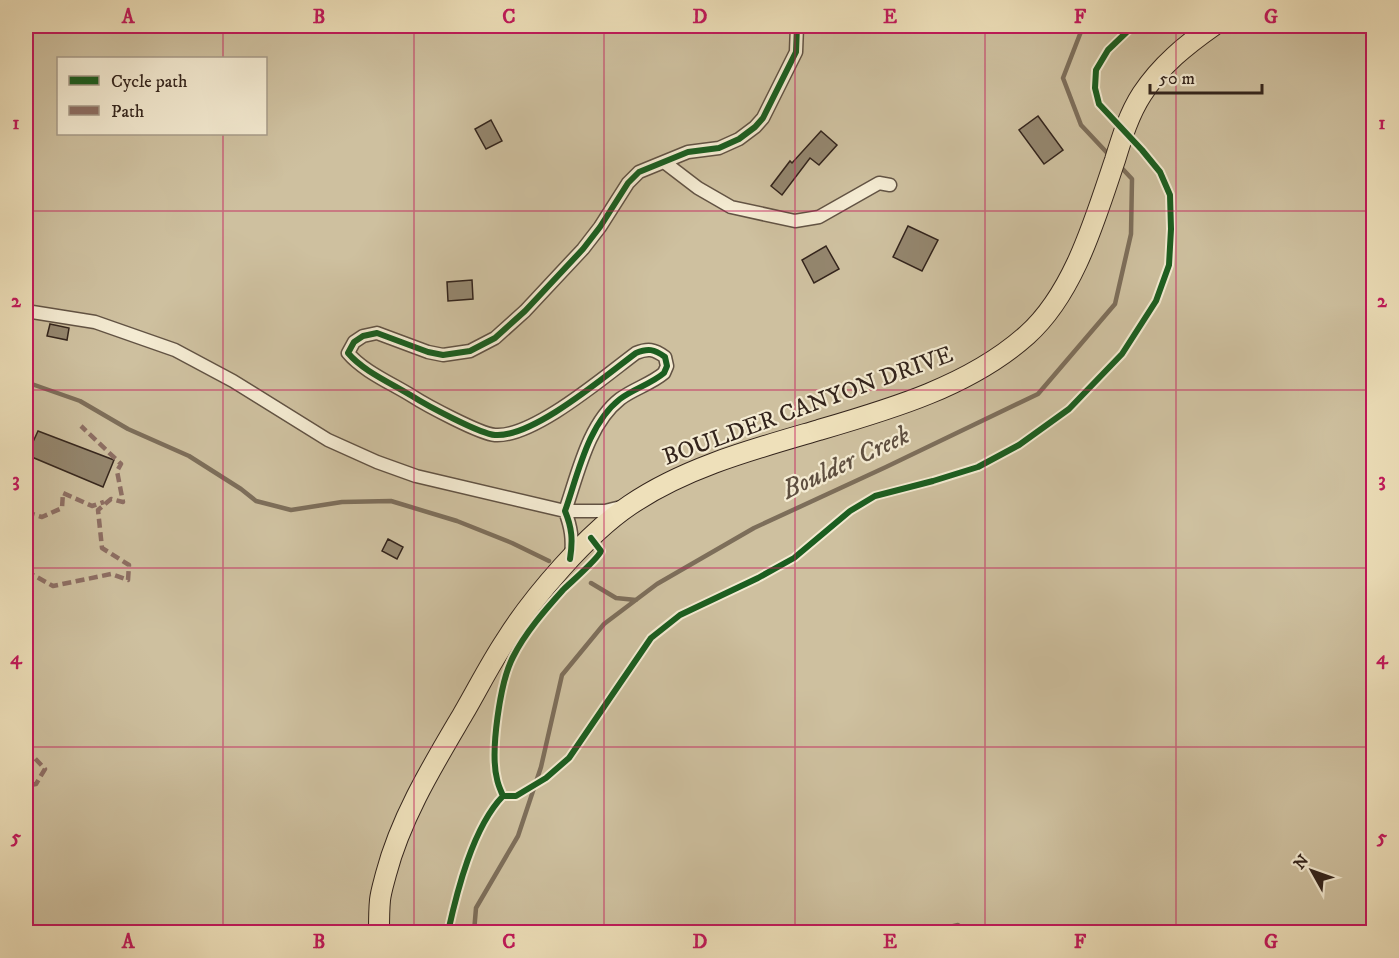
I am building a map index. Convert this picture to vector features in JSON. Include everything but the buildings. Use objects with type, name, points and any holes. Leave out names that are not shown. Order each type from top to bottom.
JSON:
[{"type":"main road","name":"BOULDER CANYON DRIVE","points":[[379,933],[380,897],[394,844],[431,769],[508,637],[570,559],[628,506],[653,491],[709,465],[773,443],[873,415],[935,391],[972,373],[1006,352],[1029,333],[1049,312],[1066,285],[1108,181],[1130,116],[1143,93],[1161,69],[1186,45],[1213,26]]},
{"type":"street","points":[[570,559],[573,543],[572,531],[565,511],[596,425],[621,399],[664,373],[667,366],[665,357],[655,350],[645,349],[636,353],[553,414],[513,434],[494,435],[480,431],[418,400],[386,379],[367,370],[348,352],[354,342],[363,336],[377,333],[428,352],[443,355],[470,351],[495,338],[525,311],[582,249],[639,172],[688,152],[719,148],[739,139],[755,127],[763,118],[795,52],[797,26]]},
{"type":"street","points":[[664,162],[698,188],[731,207],[795,221],[819,217],[879,183],[890,185]]},
{"type":"street","points":[[26,311],[95,322],[175,350],[232,381],[328,440],[377,462],[446,484],[565,511],[605,511],[628,506]]},
{"type":"shaded area","points":[[26,26],[1373,26],[1373,932],[26,932]]},
{"type":"waterway","name":"Boulder Creek","points":[[1086,26],[1082,29],[1063,78],[1081,125],[1111,157]]},
{"type":"waterway","name":"Boulder Creek","points":[[474,932],[476,908],[518,836],[541,767],[562,675],[604,624],[657,584],[754,528],[1038,394],[1115,304],[1131,234],[1132,179],[1119,165]]},
{"type":"waterway","points":[[26,382],[80,401],[128,429],[189,456],[256,501],[291,510],[342,502],[391,501],[457,521],[549,561]]},
{"type":"waterway","points":[[591,583],[616,598],[636,600]]},
{"type":"waterway","name":"Boulder Creek","points":[[928,932],[958,925],[968,932]]},
{"type":"marked path","points":[[26,571],[53,586],[111,574],[128,580],[129,565],[102,548],[98,510],[111,499],[123,502],[117,471],[121,464],[81,426]]},
{"type":"marked path","points":[[26,512],[42,517],[62,508],[63,493],[92,506],[104,502]]},
{"type":"marked path","points":[[26,749],[45,769],[36,784],[26,786]]},
{"type":"cycle path","points":[[570,559],[571,534],[565,511],[592,436],[609,409],[620,399],[664,373],[667,366],[665,357],[651,350],[636,353],[588,390],[548,416],[529,427],[495,435],[466,425],[429,406],[369,371],[348,353],[354,342],[363,336],[377,333],[428,352],[443,355],[470,351],[495,338],[525,311],[583,249],[628,183],[639,172],[688,152],[719,148],[739,139],[755,127],[763,118],[796,52],[797,26]]},
{"type":"cycle path","points":[[448,932],[468,860],[492,809],[503,796],[516,796],[546,778],[569,758],[651,638],[680,615],[794,558],[850,511],[875,496],[978,467],[1019,445],[1069,409],[1122,354],[1156,301],[1169,265],[1171,229],[1170,195],[1160,172],[1099,104],[1095,88],[1096,70],[1108,50],[1133,26]]},
{"type":"cycle path","points":[[503,796],[497,779],[495,752],[497,717],[508,668],[523,639],[536,622],[563,590],[599,555],[601,551],[591,538]]}]
